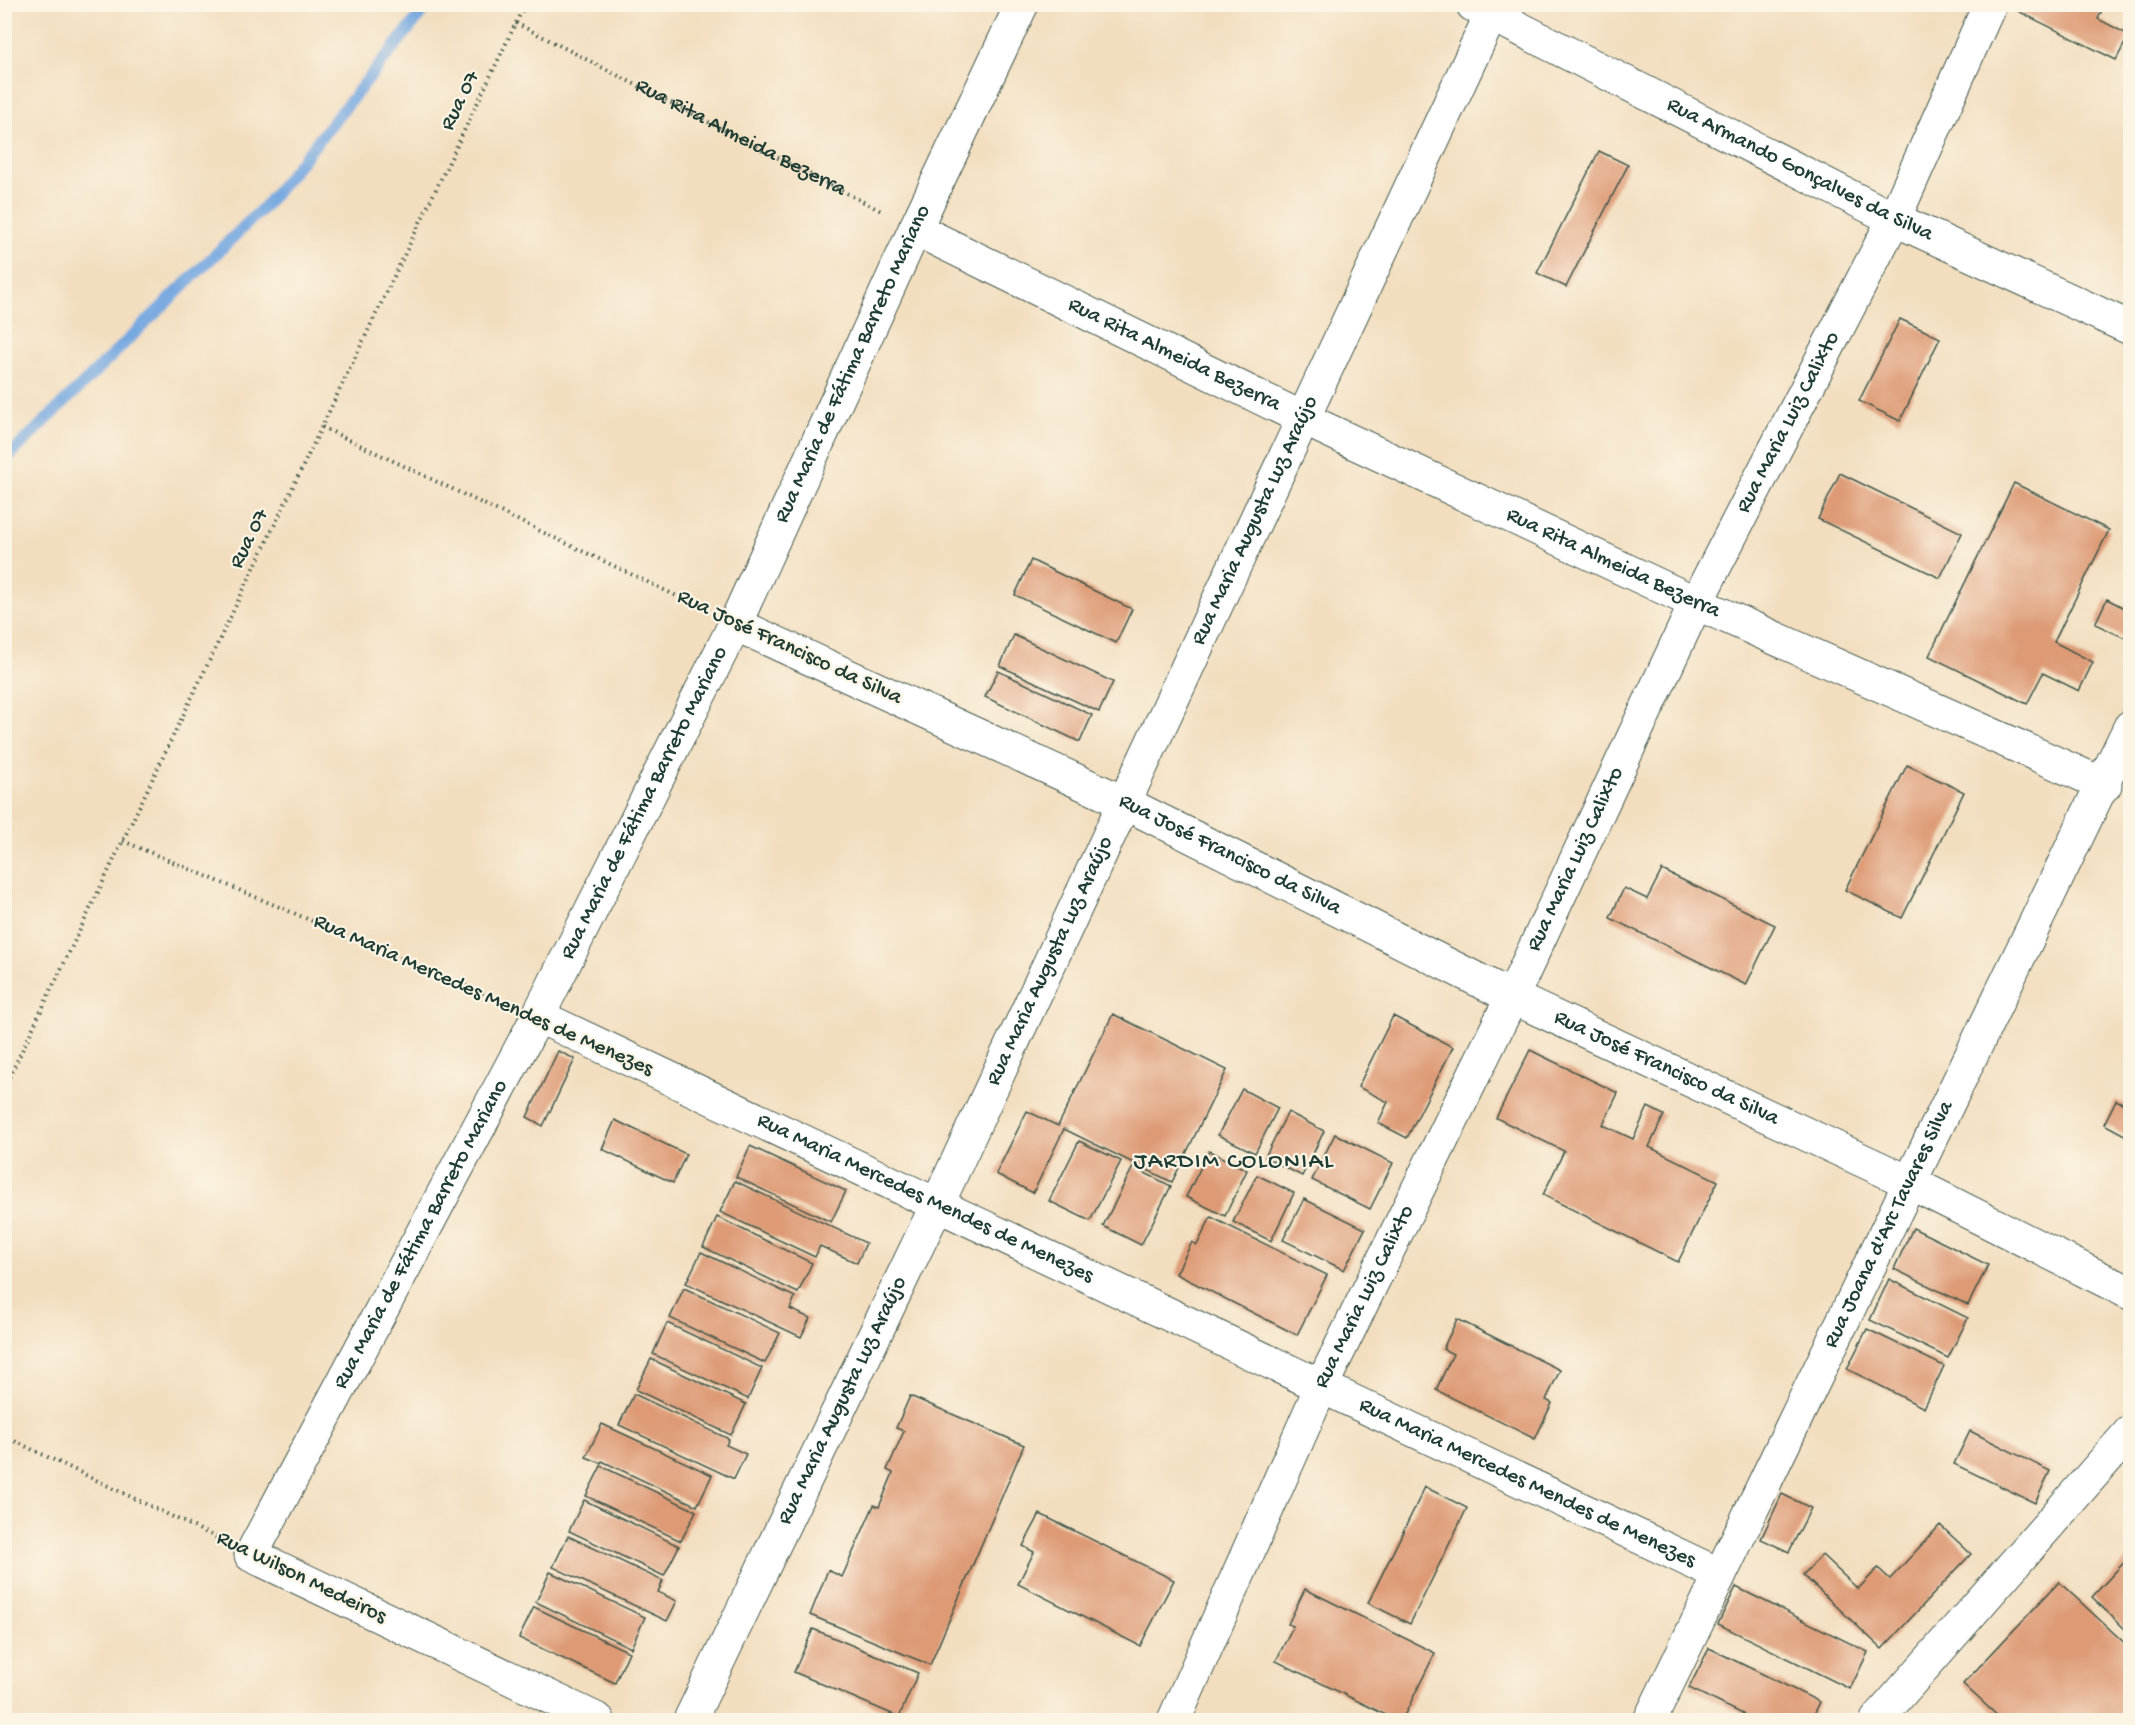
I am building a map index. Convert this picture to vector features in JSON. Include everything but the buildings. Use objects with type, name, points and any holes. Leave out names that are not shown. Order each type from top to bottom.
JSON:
[{"type":"street","name":"Rua Maria de Fátima Barreto Mariano","points":[[251,1555],[537,1016],[735,624],[915,229],[1022,4]]},
{"type":"street","name":"Rua Maria Luiz Calixto","points":[[1174,1720],[1321,1387],[1512,997],[1696,603],[1894,219],[1990,4]]},
{"type":"street","name":"Rua Armando Gonçalves da Silva","points":[[1486,8],[1894,219],[2130,328]]},
{"type":"street","name":"Rua Maria Augusta Luz Araújo","points":[[690,1720],[938,1203],[1123,802],[1304,419],[1486,8]]},
{"type":"street","name":"Rua Rita Almeida Bezerra","points":[[915,229],[1304,419],[1696,603],[2105,785]]},
{"type":"street","name":"Rua José Francisco da Silva","points":[[735,624],[1123,802],[1512,997],[1911,1183],[2130,1293]]},
{"type":"street","name":"Rua Joana d'Arc Tavares Silva","points":[[1650,1720],[1718,1574],[2105,785],[2130,727]]},
{"type":"street","name":"Rua Maria Mercedes Mendes de Menezes","points":[[537,1016],[938,1203],[1718,1574]]},
{"type":"street","points":[[1877,1720],[2130,1432]]},
{"type":"street","name":"Rua Wilson Medeiros","points":[[251,1555],[598,1720]]},
{"type":"path","name":"Rua 07","points":[[4,1088],[525,4]]},
{"type":"path","name":"Rua Rita Almeida Bezerra","points":[[516,23],[915,229]]},
{"type":"path","name":"Rua José Francisco da Silva","points":[[322,427],[735,624]]},
{"type":"path","name":"Rua Maria Mercedes Mendes de Menezes","points":[[123,841],[537,1016]]},
{"type":"path","name":"Rua Wilson Medeiros","points":[[4,1436],[251,1555]]},
{"type":"waterway","points":[[4,461],[265,206],[429,4]]},
{"type":"district","name":"JARDIM COLONIAL","points":[[1234,1162]]}]
